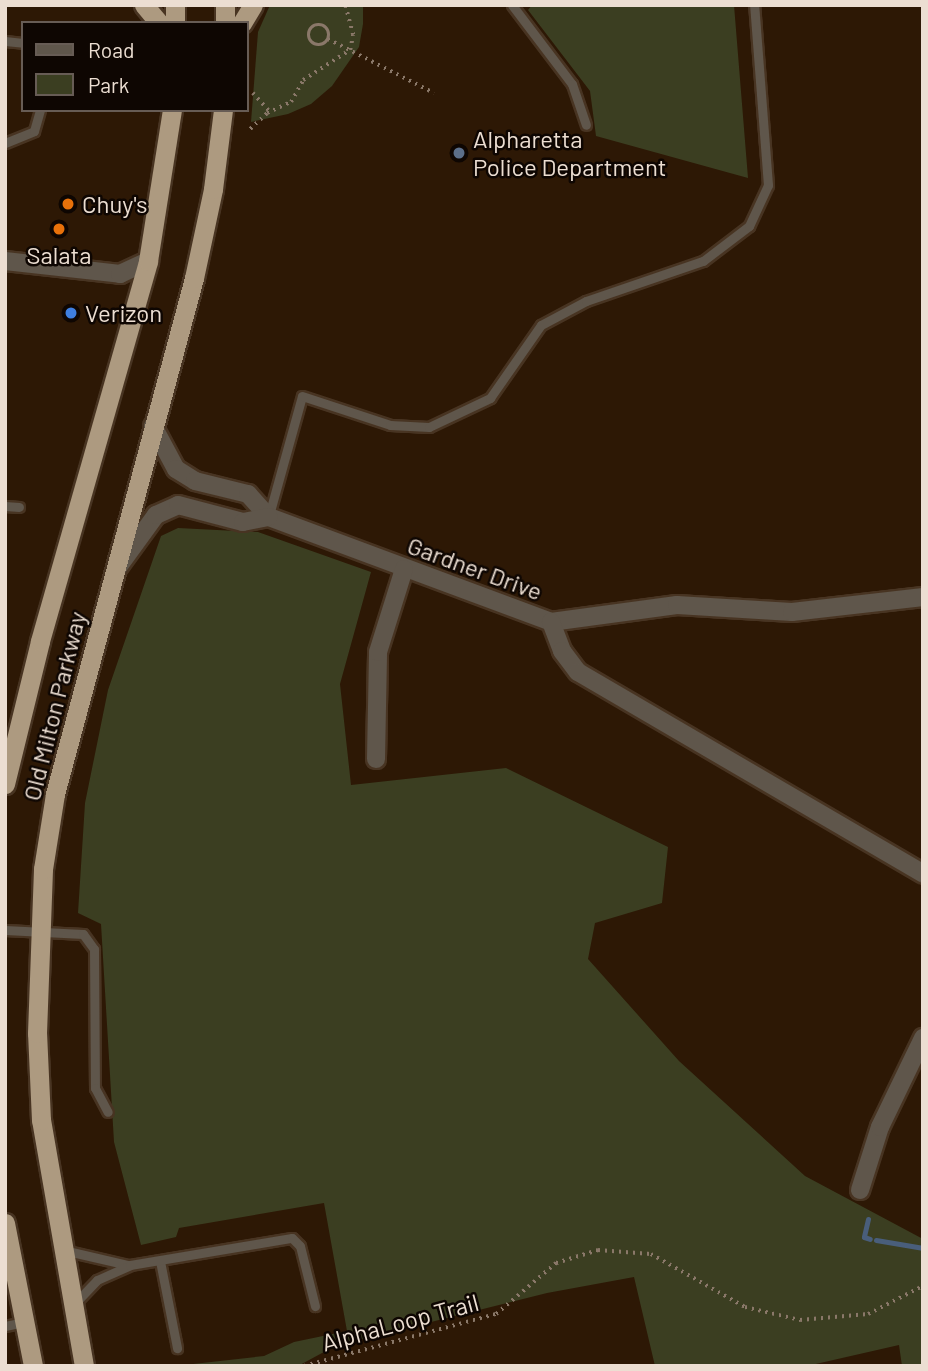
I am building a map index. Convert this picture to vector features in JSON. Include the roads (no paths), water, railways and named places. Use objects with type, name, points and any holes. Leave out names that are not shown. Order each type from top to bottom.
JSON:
[{"type":"highway","points":[[144,5],[157,21]]},
{"type":"highway","points":[[243,21],[253,5]]},
{"type":"highway","name":"Old Milton Parkway","points":[[5,784],[40,642],[148,261],[172,112]]},
{"type":"highway","name":"Old Milton Parkway","points":[[84,1366],[41,1120],[39,930],[55,794],[206,225],[223,112]]},
{"type":"highway","points":[[5,1223],[15,1324],[33,1366]]},
{"type":"street","points":[[5,261],[120,274],[148,261]]},
{"type":"street","points":[[120,274],[135,306]]},
{"type":"street","name":"Gardner Drive","points":[[153,426],[176,468],[195,481],[248,494],[269,517],[551,622],[677,605],[792,612],[923,597]]},
{"type":"street","name":"Gardner Drive","points":[[112,575],[156,515],[178,505],[243,522],[269,517]]},
{"type":"street","points":[[376,759],[378,652],[404,569]]},
{"type":"street","points":[[551,622],[562,650],[578,672],[923,874]]},
{"type":"street","points":[[860,1190],[880,1127],[923,1038]]},
{"type":"lane","points":[[512,5],[572,84],[586,125]]},
{"type":"lane","points":[[269,517],[302,396],[390,425],[429,427],[489,398],[541,325],[586,301],[703,261],[749,226],[768,185],[754,5]]},
{"type":"lane","points":[[5,143],[34,131],[39,112]]},
{"type":"lane","points":[[5,506],[19,507]]},
{"type":"lane","points":[[5,930],[83,934],[94,949],[95,1088],[108,1112]]},
{"type":"lane","points":[[74,1304],[97,1280],[130,1265],[292,1238],[300,1246],[315,1306]]},
{"type":"lane","points":[[64,1250],[130,1265]]},
{"type":"lane","points":[[160,1261],[177,1348]]},
{"type":"waterway","points":[[868,1219],[864,1237],[870,1239]]},
{"type":"waterway","points":[[876,1240],[923,1248]]},
{"type":"place","name":"Alpharetta Police Department","points":[[459,153]]},
{"type":"place","name":"Chuy's","points":[[68,204]]},
{"type":"place","name":"Salata","points":[[59,229]]},
{"type":"place","name":"Verizon","points":[[71,313]]}]
